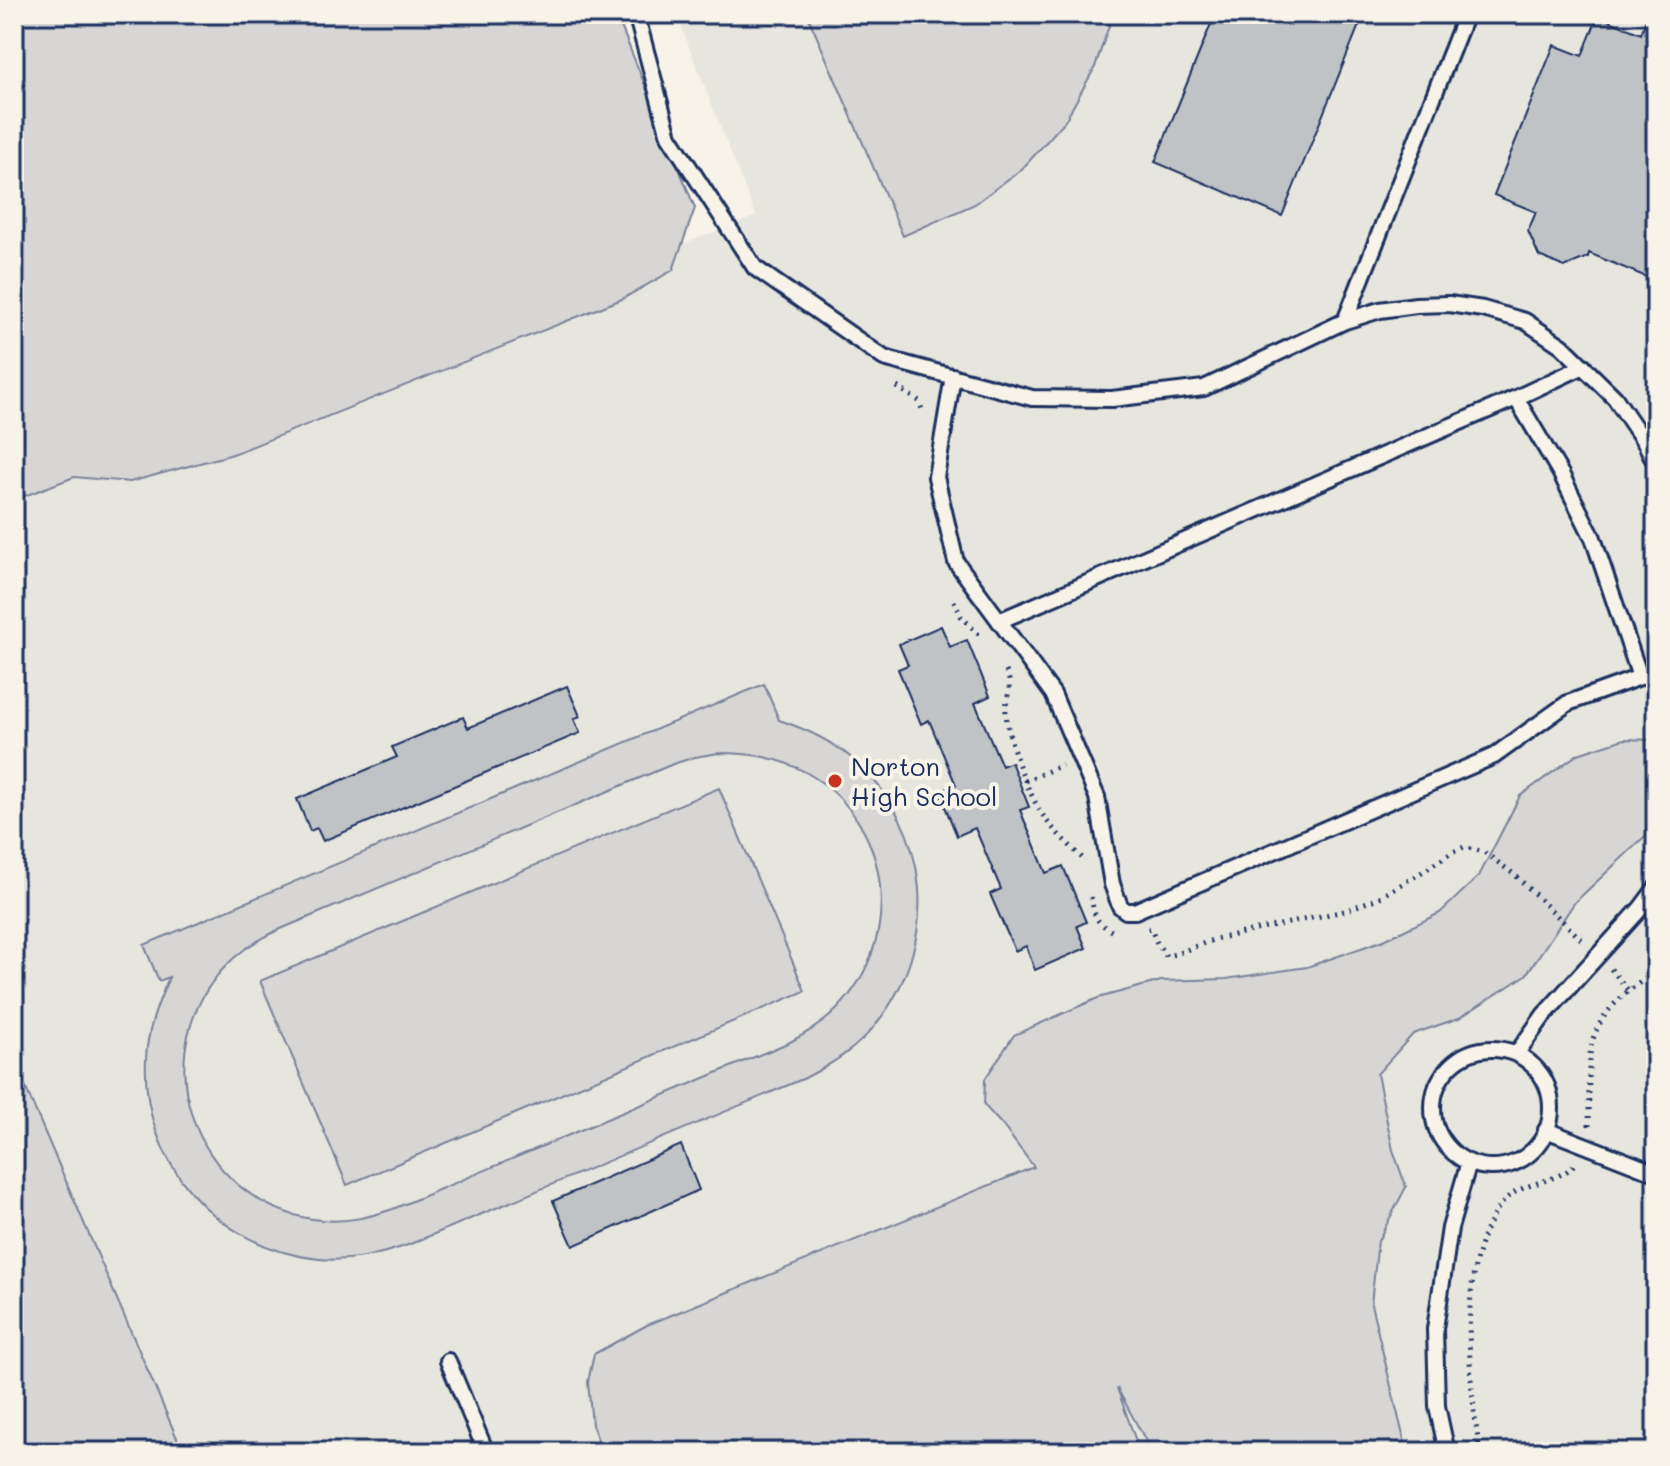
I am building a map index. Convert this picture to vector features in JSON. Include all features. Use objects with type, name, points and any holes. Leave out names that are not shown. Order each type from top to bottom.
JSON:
[{"type":"lane","points":[[636,14],[669,136],[755,268],[884,358],[1032,398],[1112,399],[1204,388],[1345,321],[1380,310],[1449,304],[1483,309],[1525,321],[1562,346],[1615,398],[1646,444],[1656,465]]},
{"type":"lane","points":[[1345,321],[1466,14]]},
{"type":"lane","points":[[999,621],[1584,366]]},
{"type":"lane","points":[[953,376],[936,477],[956,562],[1053,694],[1097,797],[1112,884],[1120,906],[1126,911],[1135,911],[1494,756],[1568,703],[1640,677],[1656,676]]},
{"type":"lane","points":[[1516,398],[1561,474],[1593,538],[1640,677]]},
{"type":"lane","points":[[1517,1053],[1544,1015],[1656,888]]},
{"type":"lane","points":[[1481,1050],[1517,1053],[1535,1068],[1546,1084],[1551,1102],[1546,1130],[1543,1139],[1531,1153],[1515,1163],[1496,1167],[1477,1166],[1460,1158],[1445,1145],[1436,1127],[1433,1107],[1437,1087],[1447,1070],[1462,1057],[1481,1050]]},
{"type":"lane","points":[[1546,1130],[1656,1173]]},
{"type":"lane","points":[[1447,1452],[1437,1406],[1435,1329],[1450,1228],[1469,1162]]},
{"type":"lane","points":[[448,1361],[486,1452]]},
{"type":"path","points":[[896,386],[919,401],[924,421]]},
{"type":"path","points":[[952,595],[961,616],[989,648]]},
{"type":"path","points":[[1004,668],[1011,680],[1006,712],[1012,743],[1025,781],[1041,813],[1085,861]]},
{"type":"path","points":[[1141,930],[1151,929],[1166,956],[1176,954],[1215,939],[1355,907],[1378,898],[1464,847],[1484,852],[1515,875],[1610,967],[1628,990]]},
{"type":"path","points":[[1090,889],[1094,917],[1105,928],[1127,934]]},
{"type":"path","points":[[1480,1452],[1473,1410],[1469,1318],[1476,1256],[1492,1218],[1508,1196],[1573,1168],[1589,1126],[1589,1070],[1593,1039],[1607,1012],[1628,990],[1656,972]]},
{"type":"shaded area","points":[[14,14],[616,14],[695,208],[673,270],[622,299],[233,454],[130,482],[74,477],[14,500]]},
{"type":"shaded area","name":"Norton High School","points":[[676,14],[1656,14],[1656,1452],[183,1452],[14,1061],[14,500],[756,216]]},
{"type":"shaded area","points":[[807,14],[1113,14],[1095,67],[1065,121],[1023,168],[975,204],[903,236]]},
{"type":"shaded area","points":[[764,684],[779,720],[837,747],[880,788],[900,818],[912,852],[919,887],[918,922],[911,957],[898,991],[870,1032],[835,1061],[805,1078],[408,1245],[353,1259],[319,1259],[282,1251],[248,1238],[218,1218],[192,1194],[171,1165],[156,1132],[148,1097],[146,1059],[151,1027],[169,977],[159,981],[144,945]],"holes":[[[718,753],[753,755],[807,773],[837,795],[859,822],[873,854],[880,888],[879,922],[871,956],[855,987],[822,1023],[790,1042],[393,1209],[366,1217],[321,1220],[276,1208],[239,1186],[211,1154],[192,1117],[185,1076],[188,1034],[205,994],[244,950],[276,931],[673,764]]]},
{"type":"shaded area","points":[[1624,739],[1654,740],[1656,826],[1575,902],[1526,975],[1459,1018],[1413,1034],[1377,1074],[1393,1150],[1406,1187],[1378,1241],[1371,1304],[1407,1452],[1152,1452],[1117,1388],[1136,1441],[1133,1452],[603,1452],[592,1425],[588,1382],[594,1354],[647,1325],[1034,1167],[984,1105],[985,1079],[1014,1035],[1098,998],[1161,981],[1226,979],[1307,967],[1384,940],[1440,913],[1479,876],[1520,796],[1578,754]]},
{"type":"shaded area","points":[[719,788],[805,991],[347,1185],[260,981]]},
{"type":"shaded area","points":[[14,1061],[183,1452],[14,1452]]},
{"type":"building","points":[[1215,14],[1331,14],[1359,25],[1282,216],[1155,162]]},
{"type":"building","points":[[1648,14],[1656,14],[1656,281],[1589,253],[1588,257],[1564,267],[1539,256],[1528,231],[1536,212],[1494,195],[1554,45],[1582,56],[1598,16],[1641,34]]},
{"type":"building","points":[[941,626],[950,647],[967,640],[990,696],[975,703],[1002,766],[1011,762],[1029,807],[1020,810],[1046,873],[1063,866],[1086,922],[1077,926],[1086,948],[1035,970],[1026,946],[1015,951],[990,894],[1001,889],[975,828],[957,836],[939,792],[956,785],[929,720],[921,724],[898,669],[908,665],[899,644]]},
{"type":"building","points":[[567,686],[580,716],[574,719],[580,733],[323,841],[317,828],[310,831],[297,799],[397,757],[392,747],[463,717],[468,728]]},
{"type":"building","points":[[681,1145],[699,1190],[573,1246],[553,1201]]},
{"type":"place","name":"Norton High School","points":[[835,781]]}]
